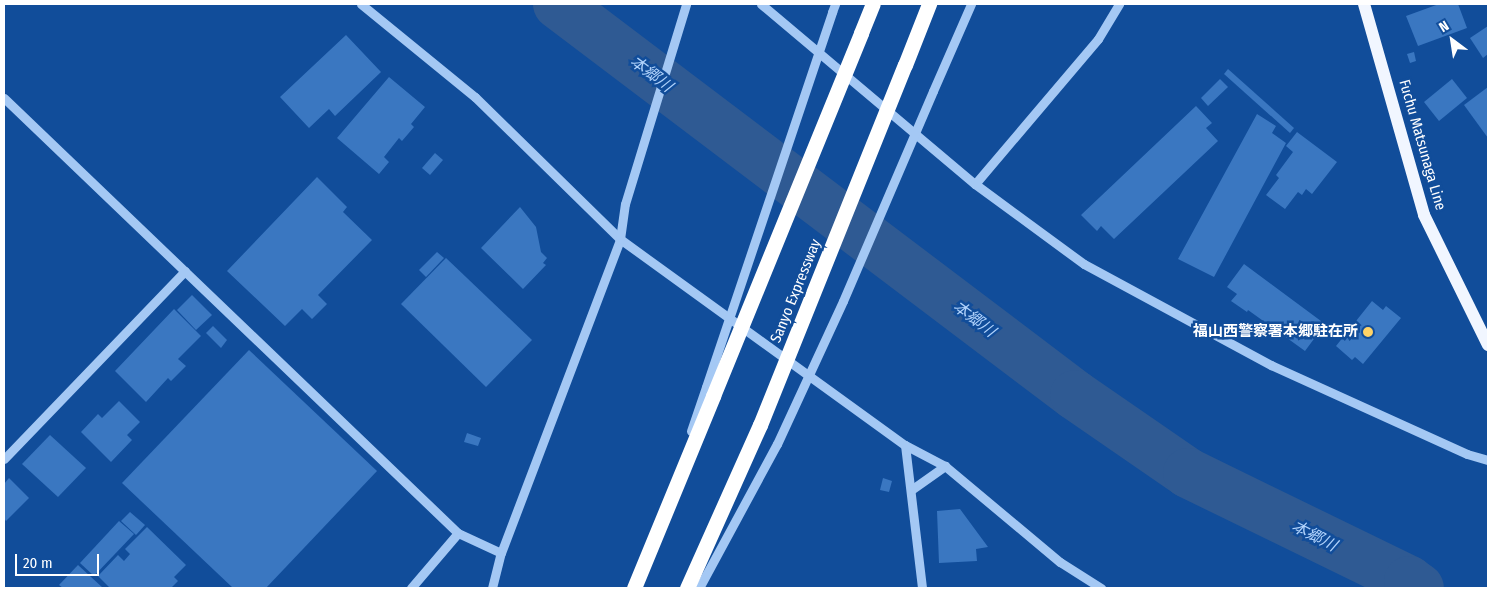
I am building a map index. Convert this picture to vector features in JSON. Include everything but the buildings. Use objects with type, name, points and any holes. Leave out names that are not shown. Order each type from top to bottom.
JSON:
[{"type":"highway","points":[[634,588],[710,392],[838,95],[872,4]]},
{"type":"highway","name":"Sanyo Expressway","points":[[687,588],[760,425],[929,4]]},
{"type":"main road","name":"Fuchu Matsunaga Line","points":[[1364,4],[1424,215],[1488,344]]},
{"type":"street","points":[[361,4],[475,97],[620,240],[905,445],[945,466],[1060,562],[1101,588]]},
{"type":"street","points":[[492,588],[501,553],[620,240],[625,204],[686,4]]},
{"type":"street","points":[[761,4],[975,184],[1084,264],[1271,366],[1466,454],[1488,460]]},
{"type":"street","points":[[698,588],[777,444],[843,301],[971,4]]},
{"type":"street","points":[[975,184],[1098,39],[1119,4]]},
{"type":"street","points":[[710,392],[834,8]]},
{"type":"street","points":[[4,98],[458,533],[501,553]]},
{"type":"street","points":[[4,459],[185,271]]},
{"type":"street","points":[[905,445],[922,588]]},
{"type":"street","points":[[910,490],[945,466]]},
{"type":"street","points":[[411,588],[458,533]]},
{"type":"waterway","name":"本郷川","points":[[558,4],[1075,395],[1188,473],[1409,581],[1419,588]]},
{"type":"place","name":"福山西警察署本郷駐在所","points":[[1368,332]]}]
